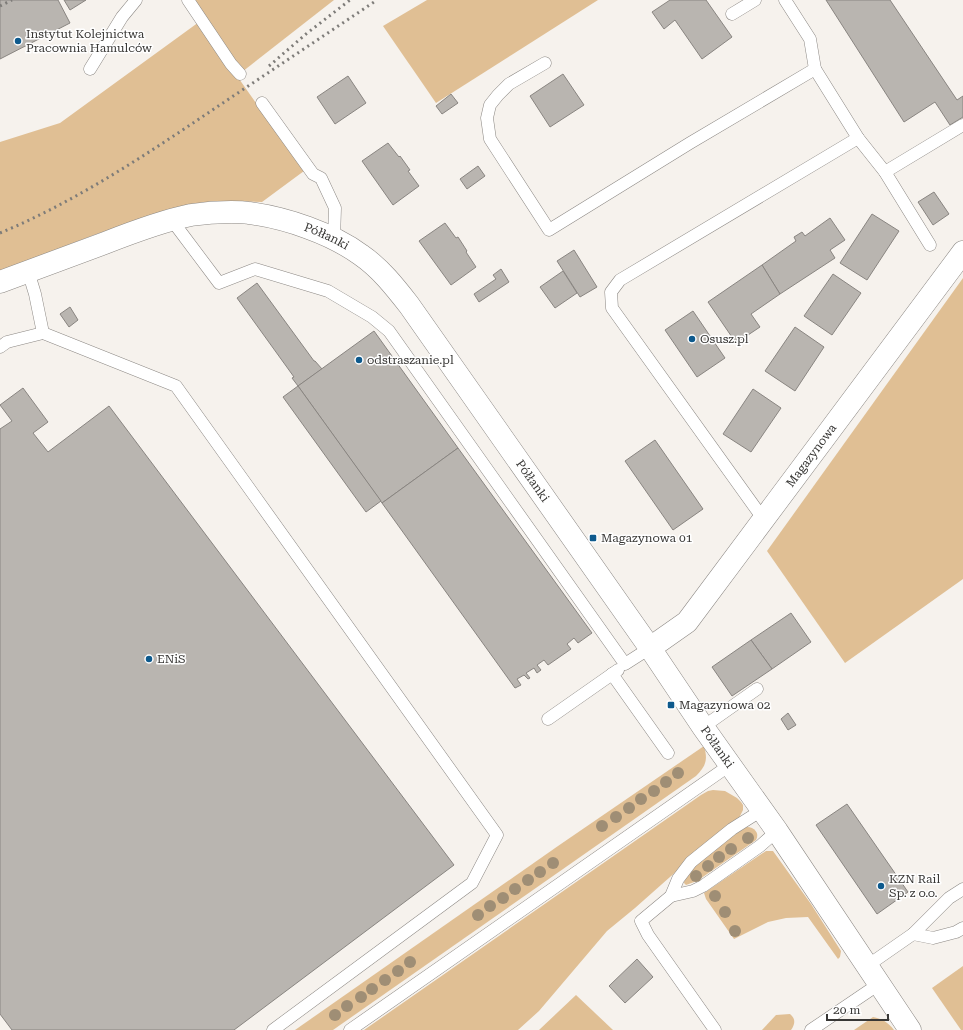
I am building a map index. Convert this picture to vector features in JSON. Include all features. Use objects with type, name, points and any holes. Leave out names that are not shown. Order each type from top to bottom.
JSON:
[{"type":"street","name":"Półłanki","points":[[0,282],[171,219],[213,212],[248,212],[291,222],[334,238],[362,255],[396,288],[405,299],[777,831],[910,1030]]},
{"type":"street","name":"Magazynowa","points":[[650,648],[687,622],[963,252]]},
{"type":"lane","points":[[90,69],[122,17],[136,0]]},
{"type":"lane","points":[[188,0],[231,64],[240,74]]},
{"type":"lane","points":[[732,14],[755,0]]},
{"type":"lane","points":[[785,0],[810,40],[815,68],[858,138],[885,172],[930,245]]},
{"type":"lane","points":[[545,63],[509,84],[490,105],[488,118],[490,139],[549,230],[815,68]]},
{"type":"lane","points":[[262,103],[314,174],[321,178],[334,208],[334,238]]},
{"type":"lane","points":[[885,172],[963,126]]},
{"type":"lane","points":[[764,520],[612,308],[611,292],[620,280],[858,138]]},
{"type":"lane","points":[[171,219],[219,282],[255,269],[328,291],[372,317],[389,331],[625,664]]},
{"type":"lane","points":[[28,271],[35,294],[43,333]]},
{"type":"lane","points":[[0,348],[7,342],[43,333],[176,386],[497,835],[472,882],[273,1030]]},
{"type":"lane","points":[[548,719],[650,648]]},
{"type":"lane","points":[[612,674],[668,753]]},
{"type":"lane","points":[[703,727],[757,689]]},
{"type":"lane","points":[[350,1030],[730,765]]},
{"type":"lane","points":[[671,896],[678,879],[691,862],[732,829],[762,810]]},
{"type":"lane","points":[[715,1030],[648,935],[641,921],[671,896],[693,891],[703,886],[760,846],[777,831]]},
{"type":"lane","points":[[867,966],[913,934],[949,898],[963,889]]},
{"type":"lane","points":[[913,934],[933,938],[956,932],[963,928]]},
{"type":"lane","points":[[811,1030],[825,1026],[879,984]]},
{"type":"shaded area","points":[[192,0],[334,0],[242,72]]},
{"type":"shaded area","points":[[427,0],[598,0],[436,103],[383,26]]},
{"type":"shaded area","points":[[199,22],[304,171],[262,202],[215,201],[191,204],[167,210],[94,235],[0,271],[0,142],[60,123]]},
{"type":"shaded area","points":[[963,278],[963,579],[845,663],[767,551]]},
{"type":"shaded area","points":[[704,746],[706,759],[704,766],[696,776],[333,1030],[295,1030],[558,846]]},
{"type":"shaded area","points":[[713,790],[725,791],[741,802],[743,805],[743,810],[739,818],[723,830],[607,931],[539,1011],[518,1030],[364,1030],[701,795]]},
{"type":"shaded area","points":[[747,827],[756,831],[756,840],[697,881],[686,885],[684,883],[686,876],[701,860],[721,844]]},
{"type":"shaded area","points":[[766,851],[773,851],[811,904],[841,951],[838,959],[808,917],[786,918],[768,922],[734,939],[706,899],[704,893]]},
{"type":"shaded area","points":[[963,966],[963,1030],[961,1030],[932,988]]},
{"type":"shaded area","points":[[576,995],[613,1030],[539,1030]]},
{"type":"shaded area","points":[[790,1014],[794,1022],[791,1030],[762,1030],[776,1015]]},
{"type":"shaded area","points":[[873,1017],[885,1021],[894,1030],[854,1030]]},
{"type":"building","name":"Instytut Kolejnictwa Pracownia Hamulców","points":[[0,0],[58,0],[70,23],[0,59]]},
{"type":"building","points":[[64,0],[86,0],[70,10]]},
{"type":"building","points":[[670,0],[706,0],[732,37],[702,59],[675,20],[664,29],[652,12]]},
{"type":"building","points":[[826,0],[890,0],[957,100],[963,96],[963,117],[950,125],[935,102],[904,122]]},
{"type":"building","points":[[563,74],[584,105],[550,127],[530,96]]},
{"type":"building","points":[[348,76],[366,103],[335,124],[317,97]]},
{"type":"building","points":[[451,94],[458,103],[442,114],[436,106]]},
{"type":"building","points":[[388,143],[399,157],[400,156],[410,170],[408,171],[419,186],[393,205],[362,161]]},
{"type":"building","points":[[478,166],[485,176],[467,189],[460,179]]},
{"type":"building","points":[[934,192],[949,214],[933,225],[918,202]]},
{"type":"building","points":[[872,214],[899,231],[867,280],[840,263]]},
{"type":"building","points":[[830,218],[845,240],[830,250],[835,258],[780,294],[762,265],[796,241],[794,237],[802,232],[805,236]]},
{"type":"building","points":[[445,223],[456,238],[458,237],[476,267],[451,285],[419,241]]},
{"type":"building","points":[[574,250],[597,287],[580,297],[557,261]]},
{"type":"building","points":[[762,265],[780,294],[751,314],[760,327],[736,343],[708,302]]},
{"type":"building","points":[[501,269],[509,282],[479,302],[474,294],[496,279],[493,275]]},
{"type":"building","points":[[563,271],[577,293],[555,308],[540,287]]},
{"type":"building","points":[[833,274],[861,293],[832,335],[804,316]]},
{"type":"building","points":[[257,283],[314,361],[322,369],[298,386],[292,378],[294,377],[237,298]]},
{"type":"building","points":[[70,307],[78,320],[69,327],[60,314]]},
{"type":"building","points":[[693,311],[725,358],[697,377],[665,330]]},
{"type":"building","points":[[795,327],[824,347],[795,391],[765,371]]},
{"type":"building","points":[[374,331],[458,448],[382,503],[298,386]]},
{"type":"building","points":[[298,386],[381,501],[366,512],[283,397]]},
{"type":"building","name":"ENiS","points":[[23,388],[48,422],[33,433],[48,452],[109,406],[454,865],[234,1030],[12,1030],[0,1014],[0,429],[12,421],[0,405]]},
{"type":"building","points":[[753,389],[781,408],[751,452],[723,434]]},
{"type":"building","points":[[655,440],[703,509],[673,530],[625,461]]},
{"type":"building","points":[[458,448],[592,633],[578,643],[574,638],[567,644],[571,649],[548,665],[544,660],[537,665],[541,670],[537,673],[534,668],[526,673],[530,678],[528,679],[524,675],[517,679],[521,685],[515,688],[382,503]]},
{"type":"building","points":[[791,613],[811,642],[772,669],[751,640]]},
{"type":"building","points":[[751,640],[772,669],[732,696],[712,667]]},
{"type":"building","points":[[788,713],[796,725],[788,730],[781,719]]},
{"type":"building","points":[[847,804],[908,892],[877,914],[816,825]]},
{"type":"building","points":[[637,959],[653,977],[625,1003],[609,986]]},
{"type":"railway","points":[[0,6],[12,0]]},
{"type":"railway","points":[[269,66],[306,34],[350,0]]},
{"type":"railway","points":[[0,233],[53,208],[129,165],[377,0]]},
{"type":"place","name":"Instytut Kolejnictwa Pracownia Hamulców","points":[[18,41]]},
{"type":"place","name":"Osusz.pl","points":[[692,339]]},
{"type":"place","name":"odstraszanie.pl","points":[[359,360]]},
{"type":"place","name":"Magazynowa 01","points":[[593,538]]},
{"type":"place","name":"ENiS","points":[[149,659]]},
{"type":"place","name":"Magazynowa 02","points":[[671,705]]},
{"type":"place","name":"KZN Rail Sp. z o.o.","points":[[881,886]]}]
